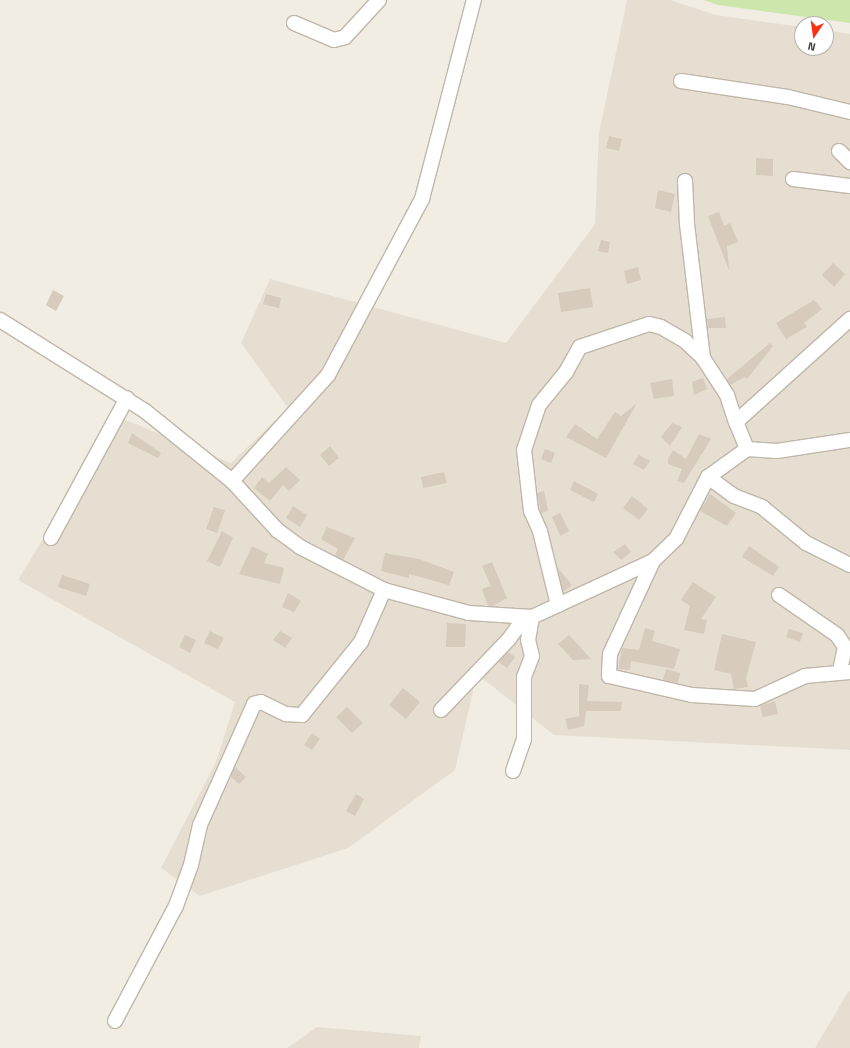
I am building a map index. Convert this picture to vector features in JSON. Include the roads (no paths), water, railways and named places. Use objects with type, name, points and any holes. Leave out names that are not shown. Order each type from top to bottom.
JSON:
[{"type":"street","points":[[294,23],[334,40],[345,37],[379,0]]},
{"type":"street","points":[[232,481],[328,375],[422,199],[474,0]]},
{"type":"street","points":[[681,81],[788,97],[850,112]]},
{"type":"street","points":[[839,151],[850,162]]},
{"type":"street","points":[[793,179],[850,186]]},
{"type":"street","points":[[685,181],[687,224],[703,358]]},
{"type":"street","points":[[736,422],[850,319]]},
{"type":"street","points":[[0,320],[126,398],[232,481],[276,530],[300,547],[384,590],[462,611],[528,618]]},
{"type":"street","points":[[558,605],[540,530],[531,511],[524,473],[524,450],[539,405],[566,372],[580,347],[623,331],[650,324],[685,341],[703,358],[728,395],[736,422],[747,449]]},
{"type":"street","points":[[51,538],[126,398]]},
{"type":"street","points":[[440,710],[528,618],[653,561],[676,539],[708,477],[747,449],[777,451],[850,440]]},
{"type":"street","points":[[708,477],[734,496],[762,507],[806,543],[850,566]]},
{"type":"street","points":[[653,561],[610,654],[607,665],[609,676],[692,695],[755,700],[805,676],[845,672],[845,647],[838,635],[779,595]]},
{"type":"street","points":[[115,1021],[176,906],[192,865],[200,825],[254,704],[261,702],[286,714],[302,715],[361,642],[384,590]]},
{"type":"street","points":[[513,771],[524,740],[524,677],[532,656],[528,640],[528,618]]}]
